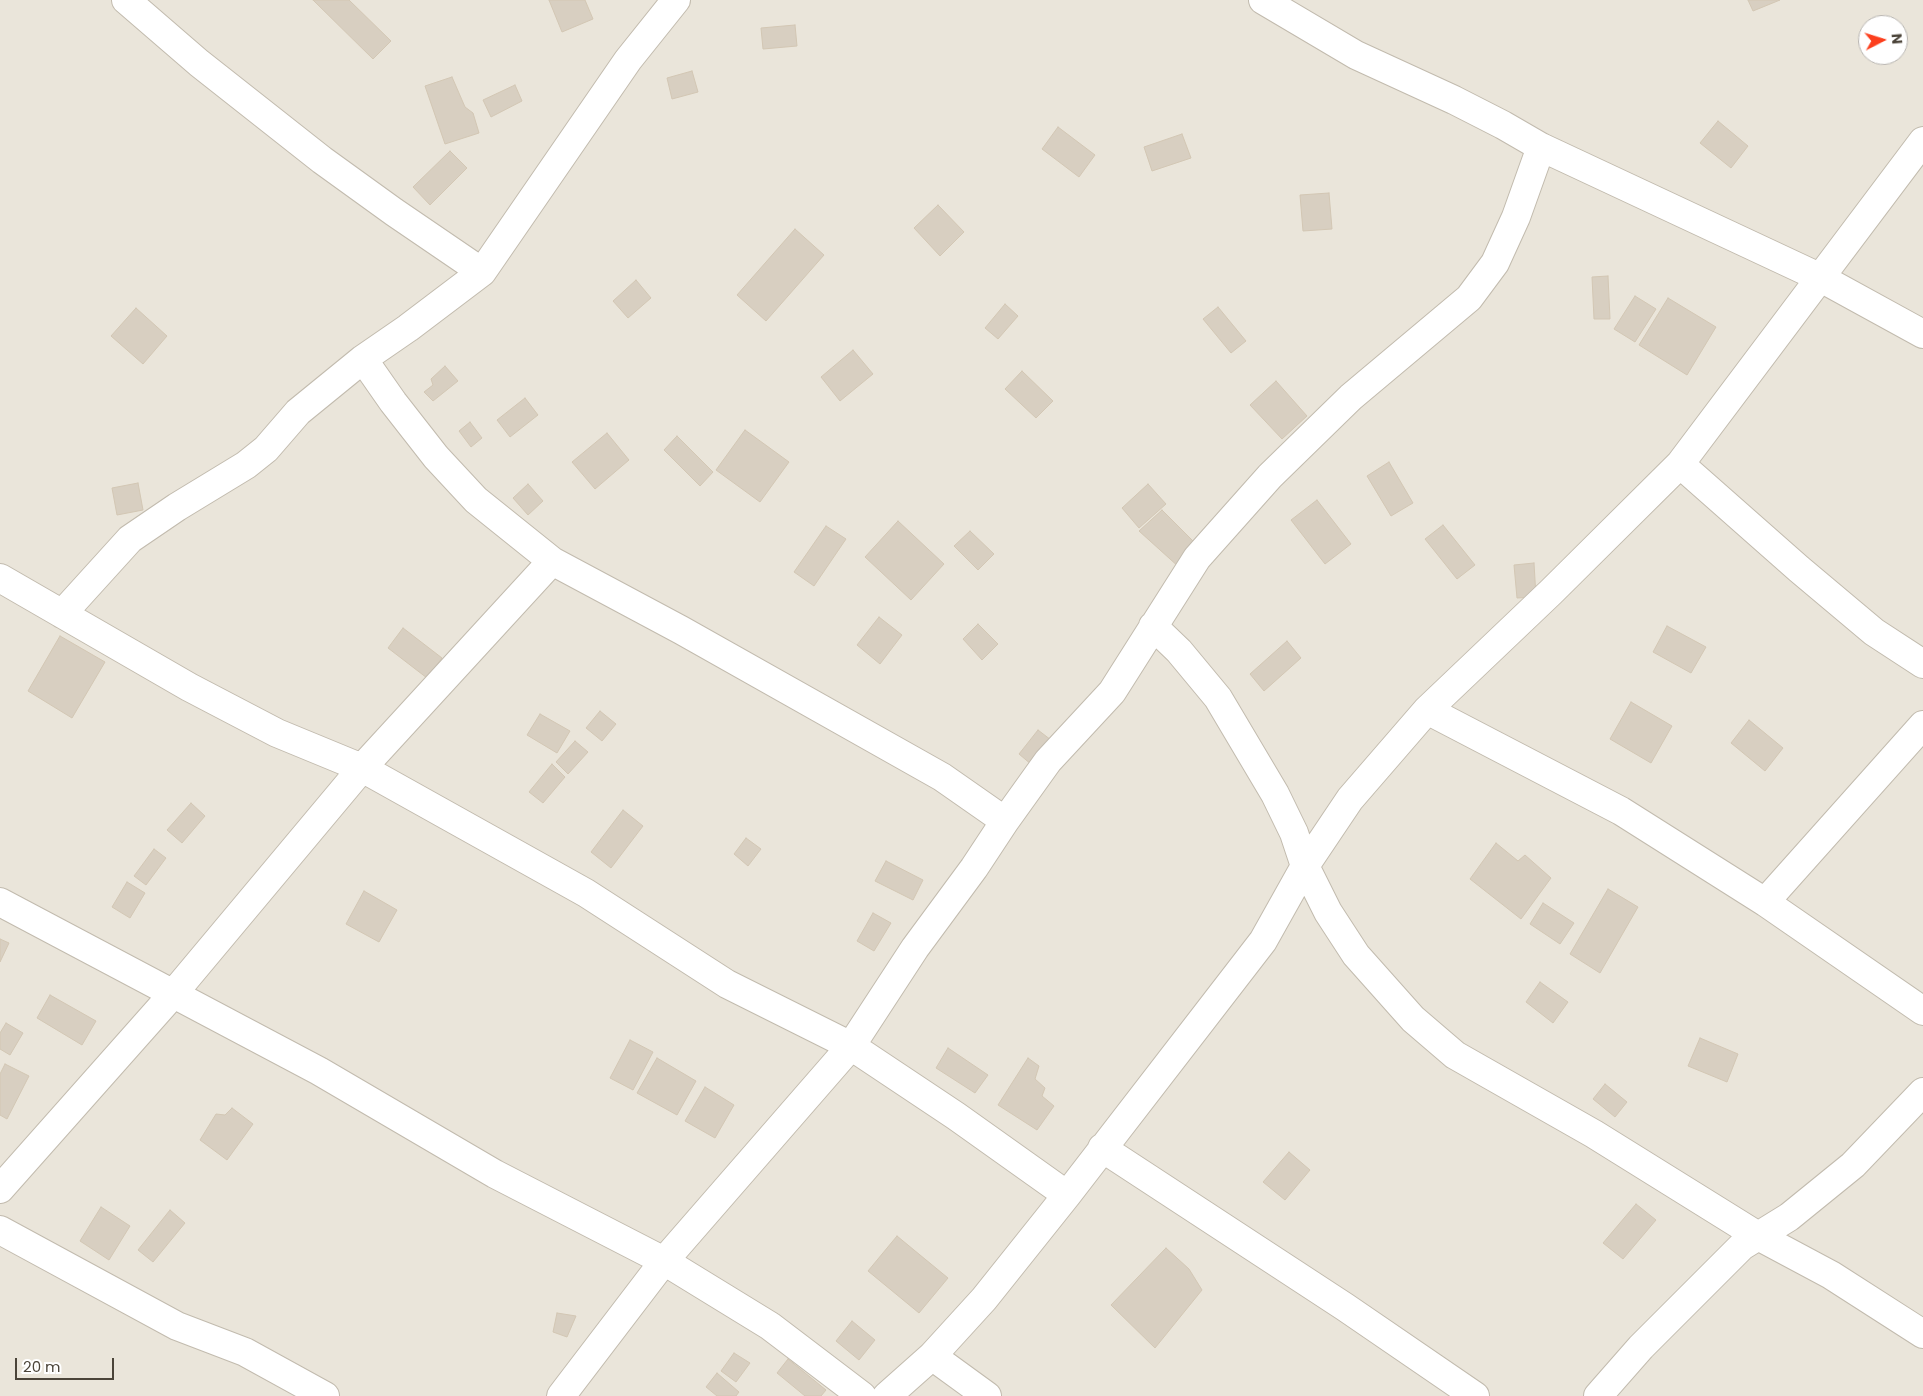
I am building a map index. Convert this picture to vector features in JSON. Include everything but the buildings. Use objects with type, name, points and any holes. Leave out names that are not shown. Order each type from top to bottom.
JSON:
[{"type":"street","points":[[126,0],[199,63],[322,160],[482,272]]},
{"type":"street","points":[[62,614],[130,539],[178,507],[246,466],[266,449],[298,412],[363,359],[408,328],[482,272],[628,60],[676,0]]},
{"type":"street","points":[[1263,0],[1356,55],[1462,104],[1541,147],[1819,277],[1923,334]]},
{"type":"street","points":[[886,1396],[932,1356],[984,1299],[1067,1195],[1263,942],[1305,866],[1350,799],[1427,710],[1551,592],[1680,464],[1923,141]]},
{"type":"street","points":[[561,1396],[664,1261],[851,1046],[915,948],[974,868],[1048,761],[1112,692],[1197,558],[1270,476],[1351,397],[1469,298],[1495,262],[1516,217],[1541,147]]},
{"type":"street","points":[[363,359],[393,402],[436,457],[476,500],[552,560],[942,777],[1005,821]]},
{"type":"street","points":[[1680,464],[1874,632],[1923,664]]},
{"type":"street","points":[[0,1189],[173,994],[362,768],[552,560]]},
{"type":"street","points":[[0,578],[189,686],[277,733],[362,768],[586,893],[727,984],[851,1046],[956,1116],[1067,1195]]},
{"type":"street","points":[[1153,626],[1179,651],[1218,698],[1275,794],[1294,833],[1305,866],[1328,912],[1356,955],[1413,1019],[1455,1055],[1594,1134],[1758,1236],[1831,1275],[1923,1334]]},
{"type":"street","points":[[1427,710],[1621,811],[1765,902],[1923,1011]]},
{"type":"street","points":[[1765,902],[1923,725]]},
{"type":"street","points":[[0,902],[319,1072],[495,1174],[664,1261],[770,1326],[862,1396]]},
{"type":"street","points":[[1598,1396],[1641,1347],[1742,1246],[1789,1217],[1853,1165],[1923,1092]]},
{"type":"street","points":[[1102,1148],[1345,1307],[1475,1396]]},
{"type":"street","points":[[0,1230],[177,1326],[245,1352],[325,1396]]},
{"type":"street","points":[[932,1356],[987,1396]]},
{"type":"shaded area","points":[[0,0],[1923,0],[1923,1396],[0,1396]]}]
